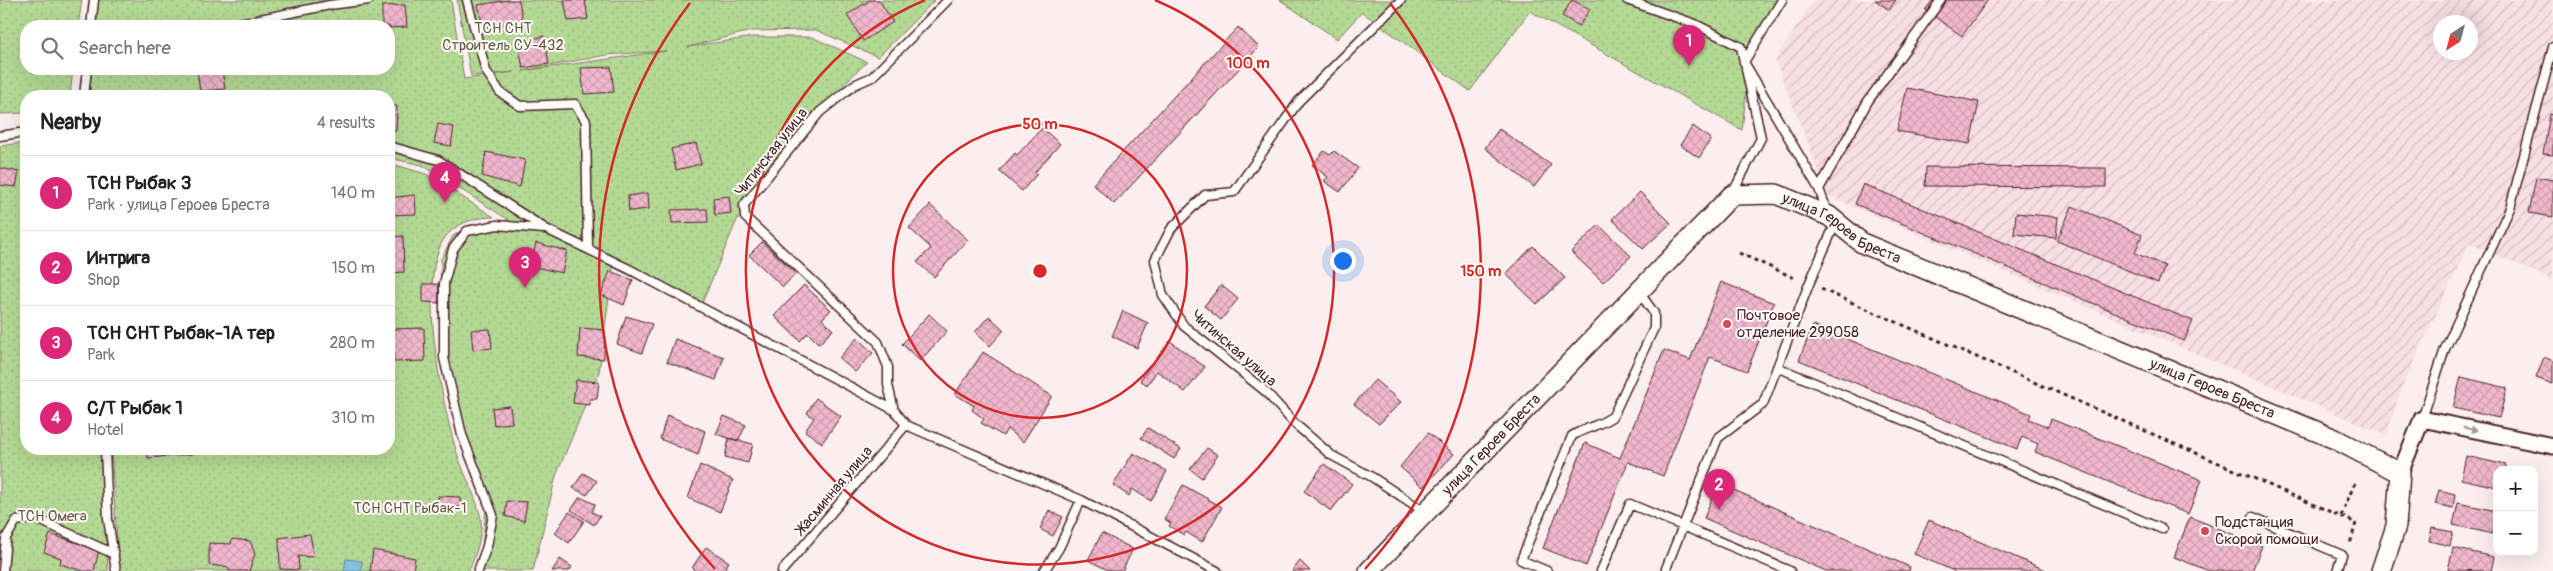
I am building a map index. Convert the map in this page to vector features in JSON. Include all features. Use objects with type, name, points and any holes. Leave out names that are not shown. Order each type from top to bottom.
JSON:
[{"type":"street","name":"улица Героев Бреста","points":[[1369,571],[1732,195],[1776,194],[1832,219],[1862,243],[2326,435],[2400,474]]},
{"type":"street","points":[[2381,571],[2396,526],[2400,474],[2422,419],[2553,446]]},
{"type":"lane","points":[[92,20],[94,0]]},
{"type":"lane","points":[[255,20],[330,5],[369,0]]},
{"type":"lane","points":[[467,0],[486,71],[500,92],[520,106],[575,104],[586,121],[588,248]]},
{"type":"lane","name":"Читинская улица","points":[[894,410],[888,385],[888,367],[878,342],[745,217],[744,205],[820,112],[854,85],[872,77],[947,0]]},
{"type":"lane","name":"Читинская улица","points":[[1401,0],[1299,101],[1234,192],[1205,195],[1171,229],[1155,260],[1163,295],[1184,326],[1265,392],[1295,424],[1331,455],[1372,477],[1426,512]]},
{"type":"lane","points":[[1627,0],[1695,24],[1741,47],[1761,138],[1732,195]]},
{"type":"lane","points":[[1744,62],[1782,0]]},
{"type":"lane","points":[[1819,189],[1868,101],[1941,0]]},
{"type":"lane","points":[[2422,419],[2445,349],[2510,208],[2553,47]]},
{"type":"lane","points":[[1665,571],[1718,438],[1763,404],[1832,219],[1819,189],[1744,62]]},
{"type":"lane","points":[[85,90],[86,75]]},
{"type":"lane","points":[[0,136],[20,133]]},
{"type":"lane","points":[[395,148],[438,160],[546,230],[588,248],[894,410],[906,426],[1081,500],[1217,571]]},
{"type":"lane","points":[[478,571],[487,546],[493,515],[462,435],[444,358],[444,283],[453,249],[468,231],[498,225],[546,230]]},
{"type":"lane","points":[[1547,571],[1521,560],[1572,436],[1584,428],[1600,426],[1613,416],[1654,328],[1654,313],[1639,292]]},
{"type":"lane","points":[[1777,367],[2162,529]]},
{"type":"lane","name":"Жасминная улица","points":[[782,571],[906,426]]},
{"type":"lane","points":[[104,455],[108,519],[116,571]]},
{"type":"lane","points":[[1044,571],[1059,548],[1081,500]]},
{"type":"lane","points":[[1602,571],[1630,504],[1790,571]]},
{"type":"lane","points":[[2253,517],[2342,554],[2337,571]]},
{"type":"lane","points":[[2,571],[6,538],[16,521],[35,518],[114,554]]},
{"type":"path","points":[[1739,254],[2356,523],[2349,547]]},
{"type":"path","points":[[2341,516],[2356,480]]},
{"type":"shaded area","points":[[1814,0],[2553,0],[2553,280],[2469,243],[2403,385],[2386,435],[1829,196],[1775,60]]},
{"type":"green space","points":[[0,0],[82,0],[79,20],[20,20],[20,75],[72,75],[71,90],[20,90],[20,113],[0,114]]},
{"type":"green space","name":"ТСН СНТ Строитель СУ-432","points":[[98,0],[451,0],[464,79],[514,72],[471,76],[457,0],[935,0],[878,57],[816,30],[751,31],[688,47],[753,37],[812,37],[867,62],[847,81],[737,220],[699,310],[613,267],[599,372],[556,476],[533,571],[480,571],[486,509],[472,475],[448,398],[440,323],[441,259],[453,236],[470,225],[509,220],[422,165],[395,159],[395,90],[214,90],[211,75],[395,75],[395,20],[96,20]],"holes":[[[666,51],[523,71],[606,55]]]},
{"type":"green space","points":[[1280,0],[1783,0],[1752,41],[1742,130],[1530,11],[1470,91],[1362,12],[1337,39]]},
{"type":"green space","points":[[91,75],[204,75],[207,90],[90,90]]},
{"type":"green space","name":"ТСН Омега","points":[[20,143],[20,455],[101,455],[108,571],[0,571],[0,146]]},
{"type":"green space","name":"ТСН СНТ Рыбак-1","points":[[395,165],[426,174],[494,217],[470,221],[459,225],[449,233],[438,251],[433,277],[434,343],[439,378],[459,459],[481,519],[480,539],[469,571],[119,571],[111,455],[395,455]]},
{"type":"water","points":[[346,559],[362,561],[361,571],[344,571]]},
{"type":"building","points":[[519,0],[523,23],[483,27],[478,5]]},
{"type":"building","points":[[564,0],[585,0],[588,19],[568,21]]},
{"type":"building","points":[[870,0],[879,0],[893,22],[863,41],[847,15]]},
{"type":"building","points":[[1572,0],[1590,9],[1579,26],[1562,16]]},
{"type":"building","points":[[1875,0],[1896,0],[1889,10]]},
{"type":"building","points":[[1933,0],[1988,0],[1962,36],[1925,10]]},
{"type":"building","points":[[405,5],[407,27],[395,28],[395,20],[382,20],[382,6]]},
{"type":"building","points":[[1238,27],[1259,47],[1114,204],[1093,184]]},
{"type":"building","points":[[544,36],[549,64],[523,68],[518,43]]},
{"type":"building","points":[[611,67],[614,92],[584,94],[581,68]]},
{"type":"building","points":[[198,75],[223,75],[225,89],[200,90]]},
{"type":"building","points":[[1907,88],[1979,102],[1970,144],[1897,131]]},
{"type":"building","points":[[395,106],[397,106],[396,131]]},
{"type":"building","points":[[2550,114],[2553,115],[2553,155],[2543,154]]},
{"type":"building","points":[[438,124],[454,127],[451,146],[434,143]]},
{"type":"building","points":[[1693,126],[1711,139],[1699,158],[1680,145]]},
{"type":"building","points":[[1042,128],[1060,144],[1035,172],[1037,174],[1022,191],[999,171]]},
{"type":"building","points":[[1499,129],[1551,165],[1534,187],[1485,148]]},
{"type":"building","points":[[696,143],[701,164],[676,170],[671,149]]},
{"type":"building","points":[[1324,151],[1330,155],[1334,151],[1358,168],[1340,192],[1324,181],[1328,177],[1312,165]]},
{"type":"building","points":[[486,152],[525,160],[520,187],[482,176]]},
{"type":"building","points":[[1926,167],[2106,168],[2106,187],[1925,186]]},
{"type":"building","points":[[0,168],[19,172],[16,187],[0,185]]},
{"type":"building","points":[[2536,177],[2553,180],[2553,217],[2529,213]]},
{"type":"building","points":[[1863,184],[2193,321],[2184,341],[1855,204]]},
{"type":"building","points":[[1640,192],[1671,223],[1643,249],[1612,219]]},
{"type":"building","points":[[648,193],[649,209],[629,211],[628,196]]},
{"type":"building","points":[[415,195],[416,214],[395,215],[395,197]]},
{"type":"building","points":[[729,196],[731,213],[715,215],[713,198]]},
{"type":"building","points":[[930,205],[968,240],[934,277],[917,262],[931,248],[909,228]]},
{"type":"building","points":[[2072,206],[2142,235],[2135,253],[2165,266],[2158,283],[2057,241]]},
{"type":"building","points":[[707,209],[708,222],[672,223],[671,210]]},
{"type":"building","points":[[2016,213],[2058,217],[2056,238],[2014,234]]},
{"type":"building","points":[[1599,225],[1631,256],[1603,282],[1571,252]]},
{"type":"building","points":[[403,236],[404,272],[395,273],[395,237]]},
{"type":"building","points":[[762,242],[796,273],[783,287],[749,255]]},
{"type":"building","points":[[536,243],[567,251],[562,273],[531,266]]},
{"type":"building","points":[[1533,246],[1565,278],[1537,304],[1506,274]]},
{"type":"building","points":[[610,271],[633,280],[624,305],[601,295]]},
{"type":"building","points":[[1721,282],[1774,303],[1747,371],[1710,357],[1663,476],[1628,462],[1586,566],[1543,548],[1585,443],[1620,458],[1664,350],[1690,360]]},
{"type":"building","points":[[423,284],[439,284],[439,303],[423,302]]},
{"type":"building","points":[[804,285],[831,310],[822,319],[833,330],[819,344],[808,333],[800,341],[774,316]]},
{"type":"building","points":[[1221,285],[1238,299],[1221,320],[1204,306]]},
{"type":"building","points":[[1123,311],[1148,323],[1137,348],[1112,336]]},
{"type":"building","points":[[929,314],[947,331],[920,361],[902,344]]},
{"type":"building","points":[[626,316],[652,324],[642,353],[617,344]]},
{"type":"building","points":[[989,316],[1004,330],[990,346],[975,332]]},
{"type":"building","points":[[1813,325],[2031,414],[2029,419],[2048,427],[2051,419],[2202,480],[2188,514],[2035,452],[2038,444],[2022,437],[2017,449],[1799,360]]},
{"type":"building","points":[[424,328],[425,361],[395,362],[395,329]]},
{"type":"building","points":[[580,328],[605,330],[604,359],[578,357]]},
{"type":"building","points":[[490,329],[492,348],[473,350],[471,330]]},
{"type":"building","points":[[857,338],[873,353],[855,372],[839,358]]},
{"type":"building","points":[[675,339],[724,357],[716,380],[667,362]]},
{"type":"building","points":[[1170,341],[1205,367],[1185,392],[1157,371],[1147,385],[1140,380]]},
{"type":"building","points":[[983,352],[1052,396],[1023,442],[1007,429],[1003,436],[981,423],[984,419],[972,410],[974,406],[955,394]]},
{"type":"building","points":[[2544,357],[2553,361],[2553,384],[2536,378]]},
{"type":"building","points":[[2461,377],[2507,388],[2499,418],[2453,408]]},
{"type":"building","points":[[576,380],[599,382],[597,399],[590,399],[590,405],[573,403]]},
{"type":"building","points":[[1375,380],[1401,402],[1379,424],[1354,404]]},
{"type":"building","points":[[816,398],[841,416],[822,443],[805,431],[814,418],[807,413]]},
{"type":"building","points":[[510,406],[512,423],[494,425],[492,408]]},
{"type":"building","points":[[667,415],[705,431],[698,455],[660,439]]},
{"type":"building","points":[[724,416],[746,425],[738,441],[716,434]]},
{"type":"building","points":[[1148,428],[1181,449],[1174,459],[1141,438]]},
{"type":"building","points":[[1428,433],[1454,454],[1423,487],[1400,467]]},
{"type":"building","points":[[729,438],[753,444],[748,463],[725,457]]},
{"type":"building","points":[[1207,448],[1218,455],[1202,478],[1190,469]]},
{"type":"building","points":[[1133,453],[1167,471],[1151,501],[1132,489],[1129,496],[1113,485]]},
{"type":"building","points":[[148,455],[181,455],[148,458]]},
{"type":"building","points":[[2466,456],[2506,465],[2493,466],[2493,486],[2461,479]]},
{"type":"building","points":[[1324,464],[1352,484],[1331,511],[1304,491]]},
{"type":"building","points":[[700,465],[733,480],[720,512],[688,498]]},
{"type":"building","points":[[583,473],[597,481],[587,495],[573,488]]},
{"type":"building","points":[[1718,483],[1910,567],[1909,571],[1826,571],[1704,518]]},
{"type":"building","points":[[1183,485],[1222,507],[1202,542],[1186,532],[1184,535],[1169,526],[1171,523],[1164,519]]},
{"type":"building","points":[[2439,490],[2455,494],[2453,508],[2435,504]]},
{"type":"building","points":[[438,496],[460,497],[461,507],[439,508]]},
{"type":"building","points":[[580,497],[595,504],[592,512],[600,516],[594,525],[571,510]]},
{"type":"building","points":[[507,501],[527,502],[524,521],[505,516]]},
{"type":"building","points":[[2458,503],[2493,510],[2493,534],[2453,525]]},
{"type":"building","points":[[1049,510],[1063,517],[1053,536],[1040,529]]},
{"type":"building","points":[[569,512],[584,521],[569,543],[555,533]]},
{"type":"building","name":"Подстанция Скорой помощи","points":[[2190,517],[2262,546],[2252,571],[2209,571],[2174,557]]},
{"type":"building","points":[[1929,520],[2048,571],[1954,571],[1914,554]]},
{"type":"building","points":[[2432,528],[2453,532],[2450,546],[2429,541]]},
{"type":"building","points":[[1102,533],[1133,549],[1122,571],[1110,571],[1088,560]]},
{"type":"building","points":[[50,534],[99,550],[94,571],[83,571],[60,564],[61,558],[44,552]]},
{"type":"building","points":[[310,534],[314,557],[298,556],[299,570],[280,569],[279,538]]},
{"type":"building","points":[[232,539],[250,541],[255,554],[249,571],[229,571],[228,567],[209,565],[209,543],[231,544]]},
{"type":"building","points":[[706,547],[729,562],[723,571],[696,571],[692,568]]},
{"type":"building","points":[[2453,548],[2494,557],[2491,571],[2448,570]]},
{"type":"building","points":[[373,550],[415,558],[413,571],[370,571]]},
{"type":"building","points":[[560,559],[572,567],[569,571],[552,571]]},
{"type":"building","points":[[1300,561],[1310,571],[1292,571]]},
{"type":"place","name":"ТСН Рыбак 3","points":[[1689,66]]},
{"type":"place","name":"С/Т Рыбак 1","points":[[445,203]]},
{"type":"place","name":"ТСН СНТ Рыбак-1А тер","points":[[525,288]]},
{"type":"place","name":"Почтовое отделение 299058","points":[[1727,324]]},
{"type":"place","name":"Интрига","points":[[1719,510]]},
{"type":"place","name":"Подстанция Скорой помощи","points":[[2205,531]]}]
